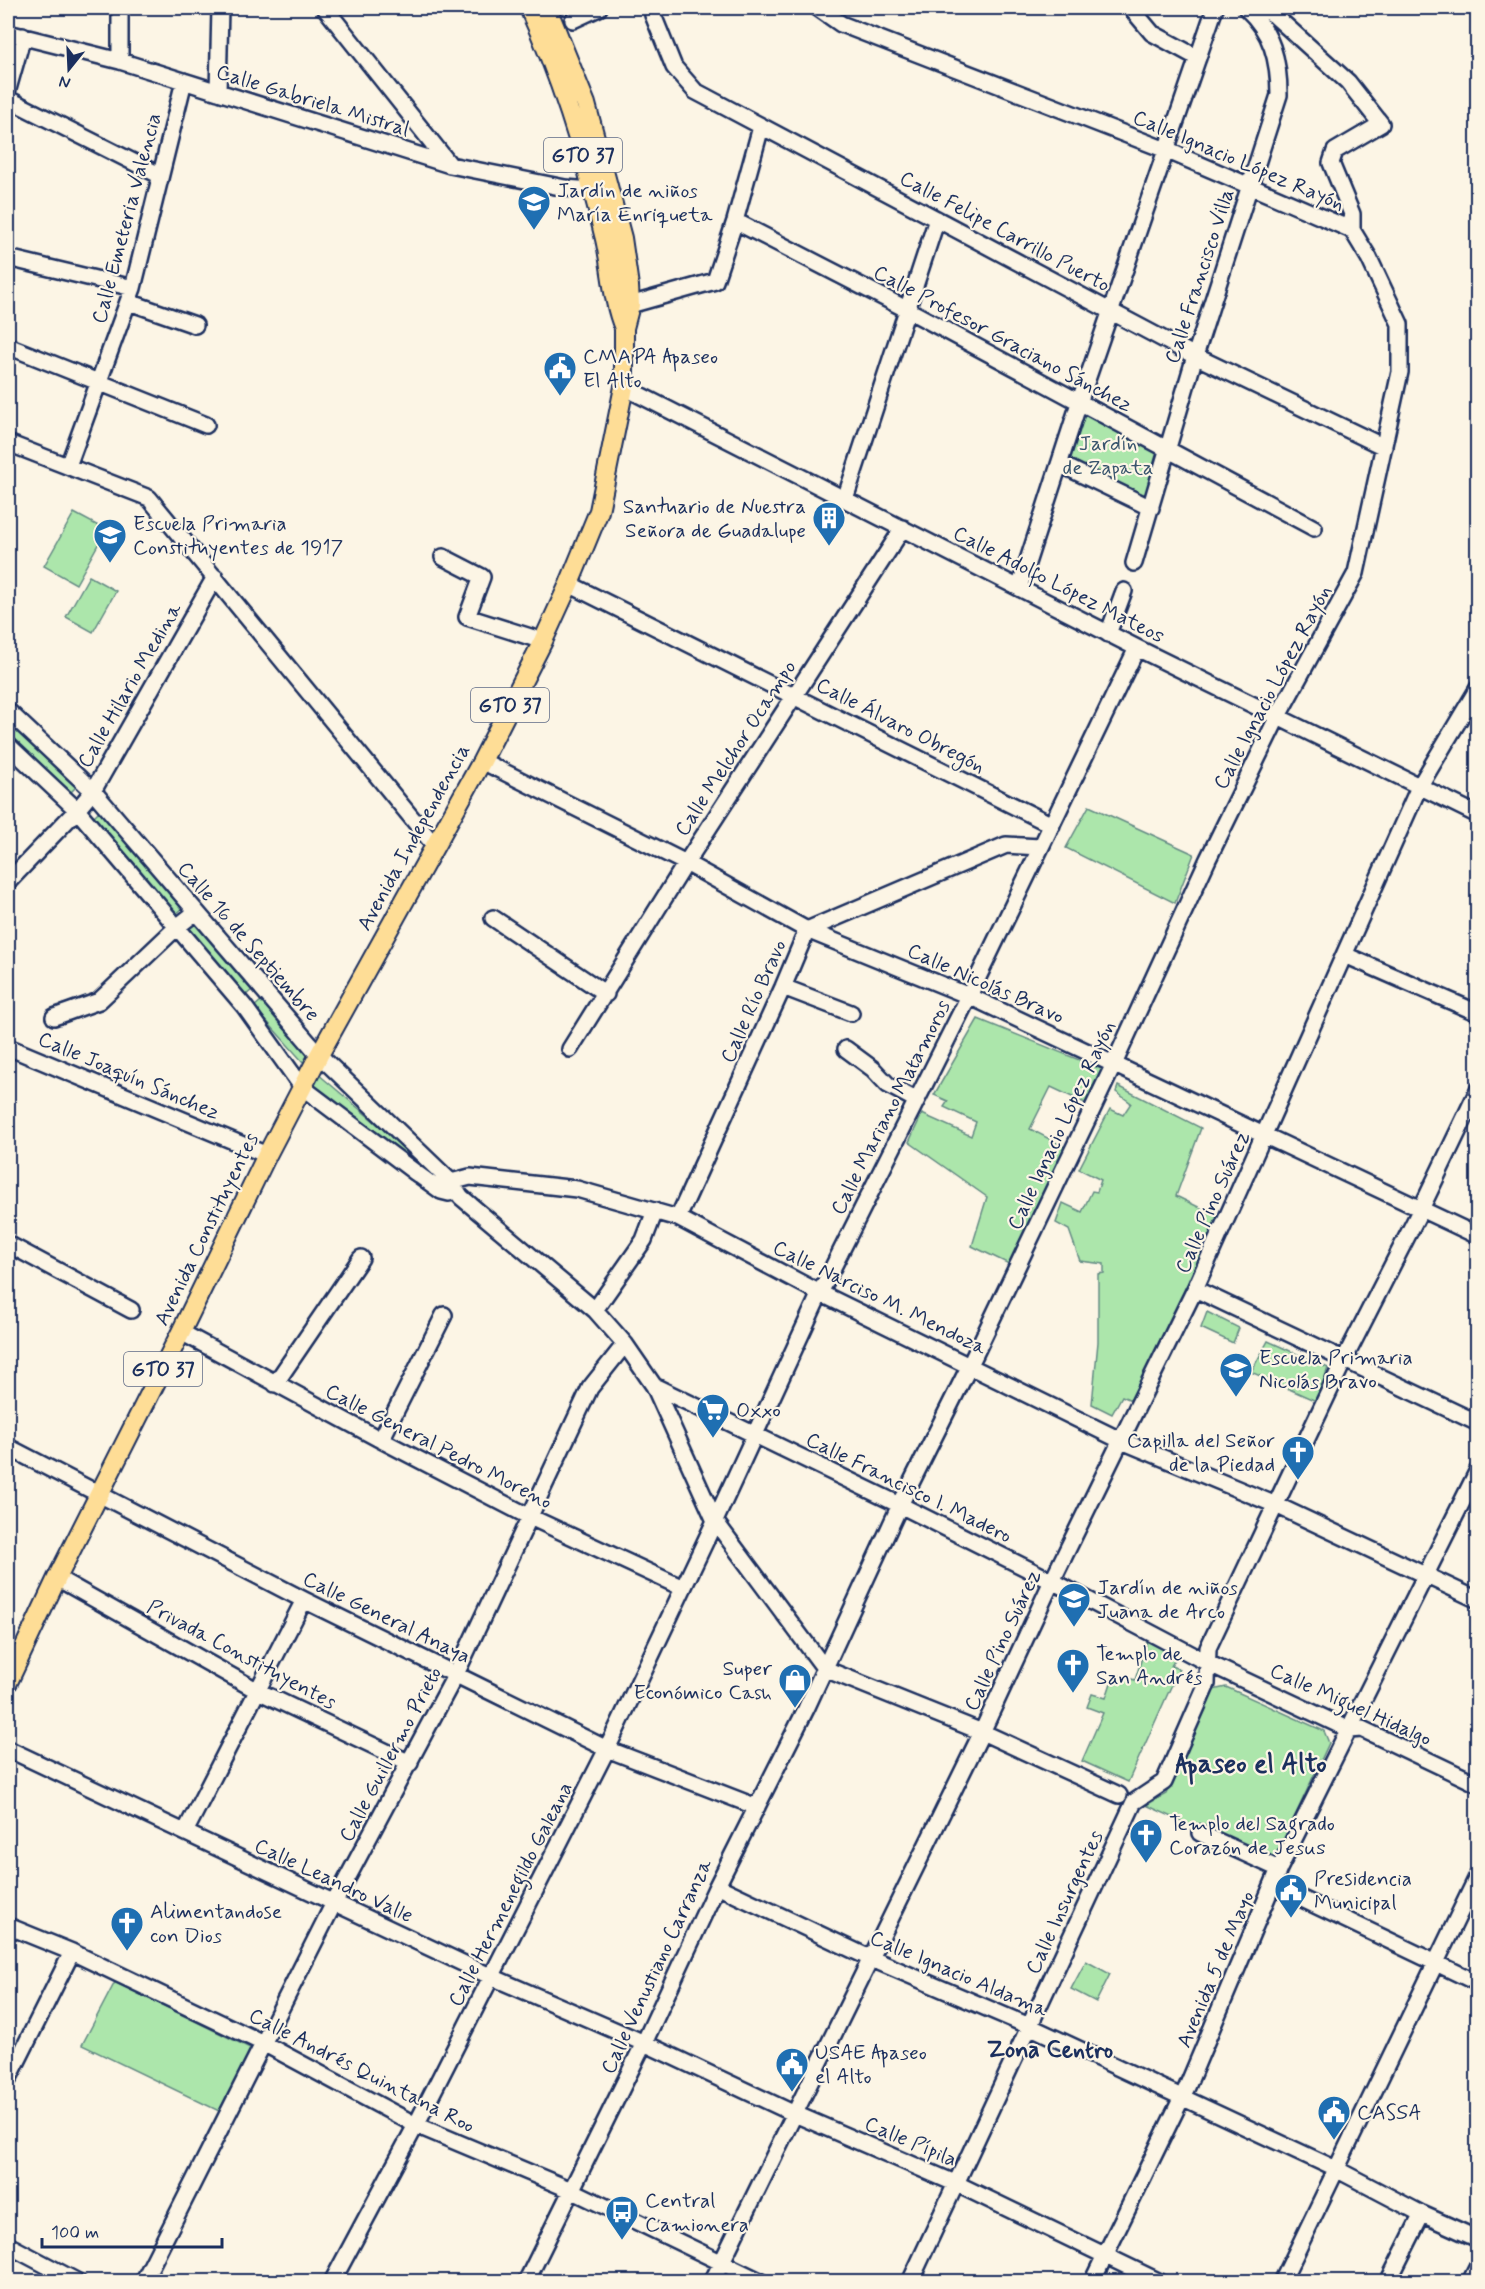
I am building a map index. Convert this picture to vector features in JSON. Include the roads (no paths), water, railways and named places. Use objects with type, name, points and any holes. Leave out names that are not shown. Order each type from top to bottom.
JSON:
[{"type":"main road","name":"Avenida Independencia","points":[[529,8],[601,188]]},
{"type":"main road","name":"Avenida Independencia","points":[[319,1055],[482,761],[543,641],[598,511],[624,387],[623,307],[605,241],[601,188],[586,104],[548,8]]},
{"type":"main road","name":"Avenida Constituyentes","points":[[8,1682],[57,1578],[319,1055]]},
{"type":"street","points":[[120,8],[120,61]]},
{"type":"street","points":[[218,92],[220,8]]},
{"type":"street","points":[[325,8],[450,165]]},
{"type":"street","points":[[573,20],[598,8]]},
{"type":"street","name":"Calle Felipe Carrillo Puerto","points":[[654,8],[653,15],[674,66],[695,91],[1195,356],[1384,447]]},
{"type":"street","name":"Calle Ignacio López Rayón","points":[[818,8],[841,24],[1166,150],[1352,230],[1369,258],[1400,324],[1400,372],[1356,573],[1278,716],[1208,859],[1114,1064],[970,1365],[900,1505],[825,1669]]},
{"type":"street","points":[[1131,8],[1152,33],[1198,58]]},
{"type":"street","points":[[1019,588],[1079,403],[1215,8]]},
{"type":"street","name":"Calle Francisco Villa","points":[[1134,563],[1195,356],[1279,95],[1279,69],[1272,46],[1258,19],[1246,8]]},
{"type":"street","points":[[1261,8],[1274,15],[1348,82],[1381,124],[1335,151],[1332,156],[1331,163],[1352,214],[1352,230]]},
{"type":"street","name":"Calle Gabriela Mistral","points":[[8,33],[120,61],[450,165],[565,188],[601,188]]},
{"type":"street","points":[[8,89],[23,36]]},
{"type":"street","name":"Calle Emeteria Valencia","points":[[68,466],[131,295],[184,81]]},
{"type":"street","points":[[8,99],[159,176]]},
{"type":"street","points":[[623,307],[715,281],[735,221],[761,127]]},
{"type":"street","points":[[845,499],[937,219]]},
{"type":"street","name":"Calle Profesor Graciano Sánchez","points":[[735,221],[908,310],[1314,528]]},
{"type":"street","points":[[8,258],[131,295],[195,325]]},
{"type":"street","points":[[8,346],[206,425]]},
{"type":"street","name":"Calle Adolfo López Mateos","points":[[624,387],[1108,634],[1478,814]]},
{"type":"street","points":[[8,444],[148,498],[434,845]]},
{"type":"street","points":[[1060,464],[1151,508]]},
{"type":"street","name":"Calle Melchor Ocampo","points":[[570,1049],[686,863],[903,528]]},
{"type":"street","points":[[444,557],[482,577],[467,617],[543,641]]},
{"type":"street","name":"Calle Hilario Medina","points":[[8,882],[77,810],[93,790],[215,577]]},
{"type":"street","name":"Calle Álvaro Obregón","points":[[569,584],[1052,825]]},
{"type":"street","points":[[1108,634],[1124,591]]},
{"type":"street","name":"Calle Mariano Matamoros","points":[[715,1521],[820,1293],[969,996],[1137,648]]},
{"type":"street","name":"Calle Pino Suárez","points":[[712,2282],[872,1959],[1195,1289],[1419,787],[1478,688]]},
{"type":"street","name":"Calle 16 de Septiembre","points":[[8,711],[93,790],[319,1055],[446,1186]]},
{"type":"street","name":"Calle 16 de Septiembre","points":[[8,745],[77,810],[244,1006],[302,1087],[446,1186],[595,1310],[625,1344],[654,1386],[715,1521],[825,1669]]},
{"type":"street","name":"Calle Nicolás Bravo","points":[[482,761],[686,863],[807,930],[969,996],[1478,1236]]},
{"type":"street","name":"Calle Río Bravo","points":[[678,1218],[807,930],[1006,845],[1040,847]]},
{"type":"street","points":[[54,1017],[99,1001],[196,912]]},
{"type":"street","points":[[493,918],[606,994]]},
{"type":"street","points":[[1346,955],[1478,1013]]},
{"type":"street","points":[[783,987],[850,1013]]},
{"type":"street","points":[[244,1006],[263,989]]},
{"type":"street","name":"Calle Joaquín Sánchez","points":[[8,1047],[267,1155]]},
{"type":"street","points":[[846,1049],[873,1069],[888,1085],[916,1100]]},
{"type":"street","points":[[825,1669],[982,1732],[1127,1798],[1164,1782],[1207,1684],[1208,1648],[1344,1360],[1421,1209],[1478,1090]]},
{"type":"street","name":"Calle Narciso M. Mendoza","points":[[446,1186],[470,1177],[577,1189],[678,1218],[820,1293],[1122,1440],[1276,1505],[1478,1600]]},
{"type":"street","points":[[595,1310],[644,1240],[655,1211]]},
{"type":"street","points":[[8,1244],[131,1310]]},
{"type":"street","points":[[275,1384],[362,1258]]},
{"type":"street","points":[[1195,1289],[1478,1423]]},
{"type":"street","points":[[381,1440],[444,1315]]},
{"type":"street","name":"Calle General Pedro Moreno","points":[[181,1332],[275,1384],[530,1517],[683,1588]]},
{"type":"street","name":"Calle Guillermo Prieto","points":[[143,2282],[334,1903],[456,1674],[590,1388],[625,1344]]},
{"type":"street","name":"Calle Francisco I. Madero","points":[[654,1386],[1053,1581],[1208,1663]]},
{"type":"street","name":"Calle General Anaya","points":[[8,1447],[304,1600],[607,1749],[757,1807]]},
{"type":"street","name":"Avenida 5 de Mayo","points":[[1092,2282],[1182,2097],[1279,1869],[1478,1470]]},
{"type":"street","name":"Calle Hermenegildo Galeana","points":[[332,2282],[416,2125],[607,1749],[715,1521]]},
{"type":"street","name":"Privada Constituyentes","points":[[57,1578],[258,1691],[410,1763]]},
{"type":"street","points":[[185,1832],[304,1600]]},
{"type":"street","name":"Calle Miguel Hidalgo","points":[[1208,1663],[1350,1730],[1362,1729],[1478,1784]]},
{"type":"street","name":"Calle Venustiano Carranza","points":[[526,2282],[644,2043],[717,1886],[825,1669]]},
{"type":"street","name":"Calle Leandro Valle","points":[[8,1749],[492,1977],[644,2043]]},
{"type":"street","name":"Calle Insurgentes","points":[[910,2282],[1029,2026],[1127,1798]]},
{"type":"street","points":[[1200,1833],[1279,1869]]},
{"type":"street","points":[[1282,2282],[1478,1875]]},
{"type":"street","points":[[1273,1885],[1478,1983]]},
{"type":"street","name":"Calle Ignacio Aldama","points":[[717,1886],[872,1959],[1029,2026],[1336,2169],[1422,2214],[1478,2239]]},
{"type":"street","name":"Calle Andrés Quintana Roo","points":[[8,1926],[72,1952],[264,2043],[416,2125],[571,2190],[762,2282]]},
{"type":"street","points":[[8,2080],[72,1952]]},
{"type":"street","name":"Calle Pípila","points":[[644,2043],[795,2114],[957,2184],[1160,2282]]},
{"type":"street","points":[[1388,2282],[1422,2214]]},
{"type":"street","points":[[8,2245],[78,2282]]},
{"type":"street","points":[[1470,2282],[1478,2266]]},
{"type":"place","name":"Jardín de niños María Enriqueta","points":[[534,231]]},
{"type":"place","name":"CMAPA Apaseo El Alto","points":[[560,397]]},
{"type":"place","name":"Santuario de Nuestra Señora de Guadalupe","points":[[829,547]]},
{"type":"place","name":"Escuela Primaria Constituyentes de 1917","points":[[110,564]]},
{"type":"place","name":"Escuela Primaria Nicolás Bravo","points":[[1236,1398]]},
{"type":"place","name":"Oxxo","points":[[713,1439]]},
{"type":"place","name":"Capilla del Señor de la Piedad","points":[[1298,1481]]},
{"type":"place","name":"Jardín de niños Juana de Arco","points":[[1074,1628]]},
{"type":"place","name":"Templo de San Andrés","points":[[1073,1694]]},
{"type":"place","name":"Super Económico Cash","points":[[795,1709]]},
{"type":"place","name":"Templo del Sagrado Corazón de Jesus","points":[[1146,1864]]},
{"type":"place","name":"Presidencia Municipal","points":[[1291,1919]]},
{"type":"place","name":"Alimentandose con Dios","points":[[127,1952]]},
{"type":"place","name":"USAE Apaseo el Alto","points":[[792,2093]]},
{"type":"place","name":"CASSA","points":[[1334,2141]]},
{"type":"place","name":"Central Camionera","points":[[622,2241]]},
{"type":"district","name":"Apaseo el Alto","points":[[1251,1763]]},
{"type":"district","name":"Zona Centro","points":[[1050,2049]]},
{"type":"park label","name":"Jardín de Zapata","points":[[1108,455]]}]
